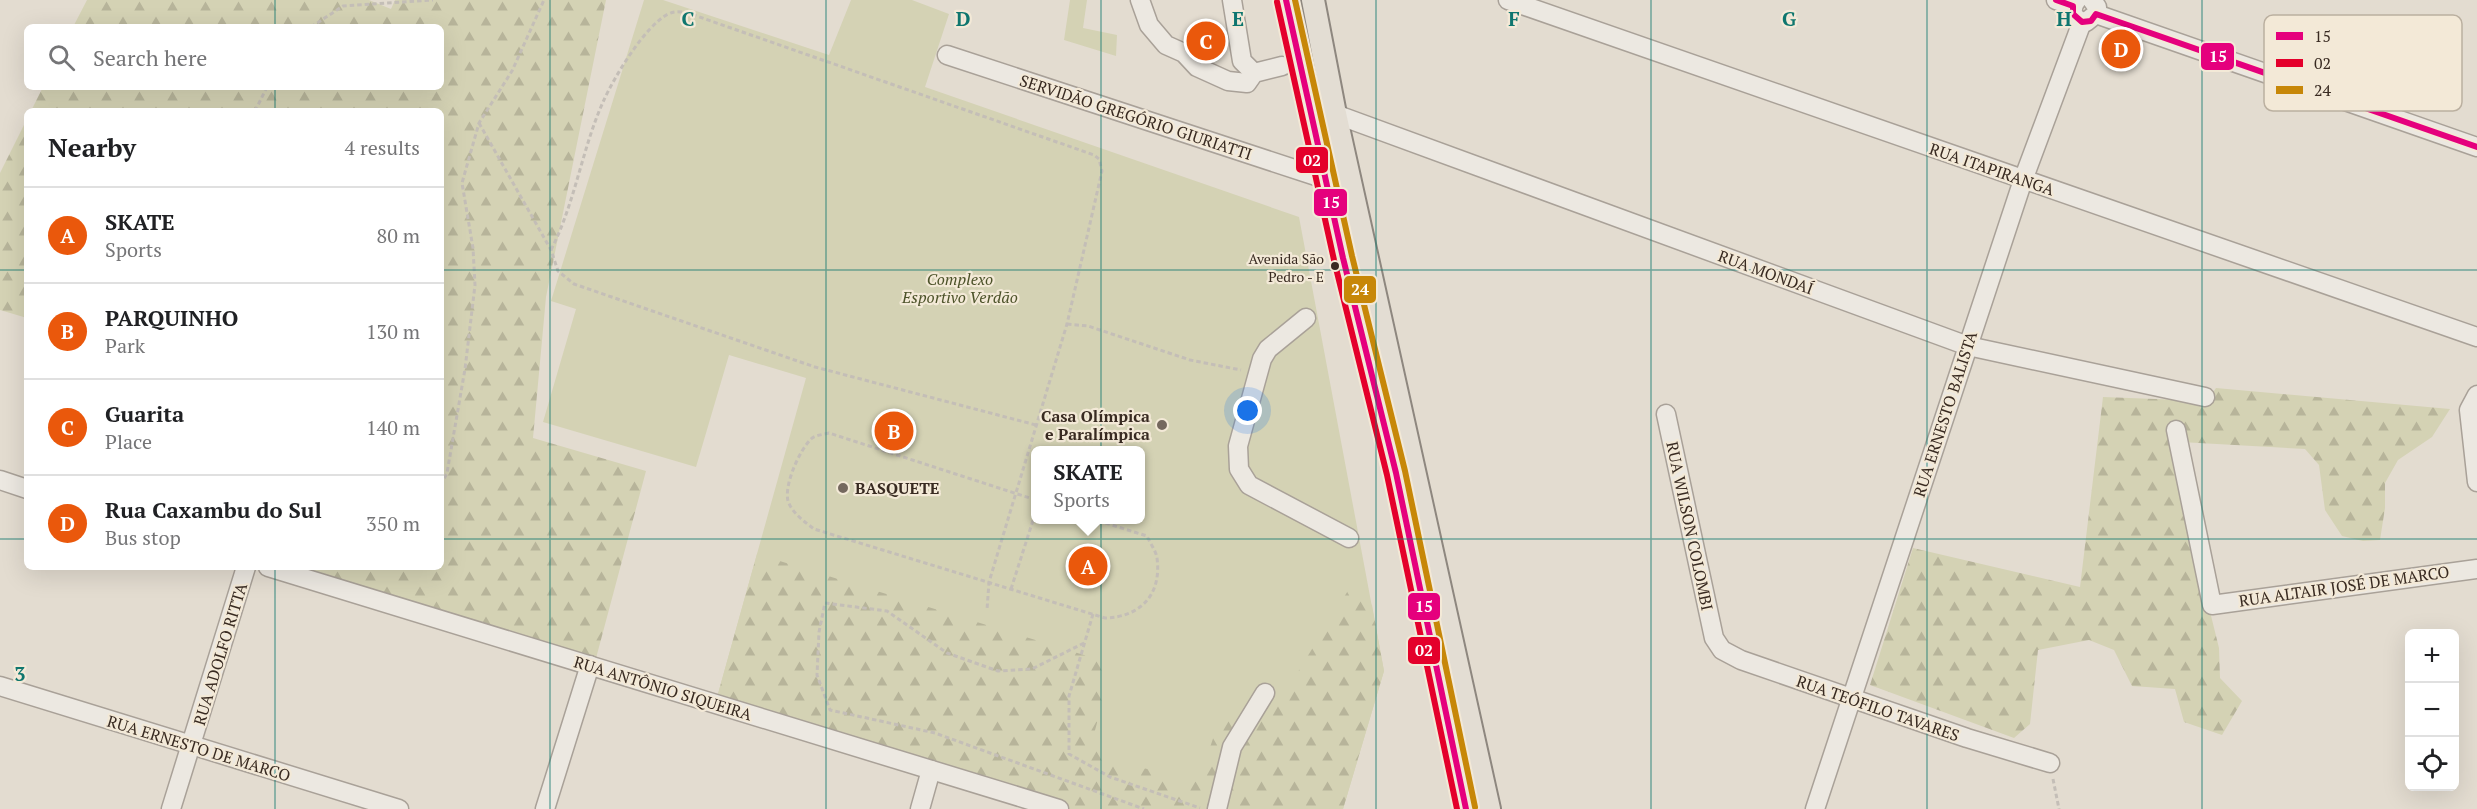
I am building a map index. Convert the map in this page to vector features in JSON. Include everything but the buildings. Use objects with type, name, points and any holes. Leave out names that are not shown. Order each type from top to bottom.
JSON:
[{"type":"main road","points":[[1286,0],[1325,179],[1396,473],[1466,809]]},
{"type":"main road","points":[[1313,0],[1335,114],[1488,809]]},
{"type":"street","points":[[1140,0],[1149,25],[1166,45],[1184,53],[1197,67],[1228,81],[1247,83],[1254,73],[1282,66]]},
{"type":"street","points":[[1232,0],[1242,61],[1254,73]]},
{"type":"street","name":"RUA ITAPIRANGA","points":[[1508,0],[2477,337]]},
{"type":"street","points":[[2079,7],[2264,72]]},
{"type":"street","name":"RUA ERNESTO BALISTA","points":[[1815,809],[2024,180],[2079,7]]},
{"type":"street","name":"SERVIDÃO GREGÓRIO GIURIATTI","points":[[947,55],[1325,179]]},
{"type":"street","points":[[2375,111],[2477,147]]},
{"type":"street","name":"RUA MONDAÍ","points":[[1335,114],[1968,346],[2205,396]]},
{"type":"street","points":[[1306,318],[1268,349],[1238,446],[1239,469],[1249,484],[1349,538]]},
{"type":"street","points":[[2477,395],[2469,410],[2477,482]]},
{"type":"street","name":"RUA WILSON COLOMBI","points":[[1666,414],[1714,638]]},
{"type":"street","name":"RUA ALTAIR JOSÉ DE MARCO","points":[[2176,430],[2212,605],[2477,568]]},
{"type":"street","points":[[0,480],[24,488]]},
{"type":"street","name":"RUA ADOLFO RITTA","points":[[171,809],[245,570]]},
{"type":"street","name":"RUA ANTÔNIO SIQUEIRA","points":[[278,570],[1059,809]]},
{"type":"street","name":"RUA TEÓFILO TAVARES","points":[[1714,638],[1722,650],[1741,660],[1851,699],[2050,763]]},
{"type":"street","points":[[545,809],[590,665]]},
{"type":"street","name":"RUA ERNESTO DE MARCO","points":[[0,686],[399,809]]},
{"type":"street","points":[[1217,809],[1232,747],[1265,693]]},
{"type":"street","points":[[920,809],[931,770]]},
{"type":"path","points":[[316,24],[343,6],[433,0]]},
{"type":"path","points":[[444,479],[447,473],[465,369],[475,285],[473,248],[462,183],[478,123],[512,71],[544,0]]},
{"type":"path","points":[[551,250],[603,101],[635,49],[657,22],[670,13],[682,11],[1094,155],[1099,159],[1102,171],[1066,324],[989,582],[987,610]]},
{"type":"path","points":[[256,108],[266,90]]},
{"type":"path","points":[[478,123],[551,250],[558,271],[574,284],[815,367],[1036,425]]},
{"type":"path","points":[[1066,324],[1088,326],[1190,360],[1234,368],[1258,376]]},
{"type":"path","points":[[1031,499],[828,433],[813,437],[804,447],[789,485],[788,502],[800,519],[814,529],[1105,618],[1123,617],[1141,609],[1154,590],[1157,558],[1147,536],[1111,524]]},
{"type":"path","points":[[1011,589],[1031,524]]},
{"type":"path","points":[[1084,643],[1032,669],[998,671],[947,653],[887,610],[825,603],[819,632],[817,675],[830,710],[935,733],[1144,809]]},
{"type":"path","points":[[1093,614],[1069,696],[1069,754],[1110,777],[1204,809]]},
{"type":"path","points":[[2050,763],[2059,809]]},
{"type":"green space","points":[[87,0],[369,0],[391,9],[395,0],[606,0],[546,297],[533,438],[646,471],[595,662],[298,570],[444,570],[444,108],[32,108],[42,90],[444,90],[444,24],[75,24]]},
{"type":"green space","name":"Complexo Esportivo Verdão","points":[[644,0],[663,0],[829,55],[851,0],[912,0],[949,14],[925,87],[1299,217],[1384,671],[1343,809],[1071,809],[716,701],[806,378],[729,355],[696,467],[543,422],[576,309],[551,301]]},
{"type":"green space","points":[[1070,0],[1087,0],[1083,28],[1117,35],[1116,56],[1064,40]]},
{"type":"green space","points":[[24,125],[24,317],[0,310],[0,173]]},
{"type":"green space","points":[[2216,388],[2450,409],[2432,437],[2398,460],[2385,483],[2385,508],[2380,540],[2363,541],[2342,536],[2325,510],[2319,465],[2305,449],[2181,442],[2175,470],[2219,648],[2220,678],[2242,701],[2222,735],[2184,722],[2175,689],[2132,686],[2114,650],[2089,640],[2038,650],[2030,724],[2014,738],[1870,685],[1913,548],[2080,587],[2103,397],[2207,401]]},
{"type":"green space","points":[[757,554],[1113,664],[1091,745],[1108,759],[1198,782],[1226,701],[1272,714],[1349,589],[1372,605],[1384,671],[1343,809],[1071,809],[716,701]]},
{"type":"transit line","name":"15","points":[[1286,0],[1343,258],[1396,473],[1466,809]]},
{"type":"transit line","name":"24","points":[[1295,0],[1352,256],[1405,471],[1475,807]]},
{"type":"transit line","name":"15","points":[[2056,0],[2073,6],[2073,14],[2082,22],[2091,21],[2096,14],[2264,73]]},
{"type":"transit line","name":"02","points":[[1277,2],[1334,260],[1387,475],[1457,809]]},
{"type":"transit line","name":"15","points":[[2374,111],[2477,147]]},
{"type":"place","name":"Guarita","points":[[1206,41]]},
{"type":"place","name":"Rua Caxambu do Sul","points":[[2121,49]]},
{"type":"place","name":"Avenida São Pedro - E","points":[[1335,266]]},
{"type":"place","name":"Casa Olímpica e Paralímpica","points":[[1162,425]]},
{"type":"place","name":"PARQUINHO","points":[[894,431]]},
{"type":"place","name":"BASQUETE","points":[[843,488]]},
{"type":"place","name":"SKATE","points":[[1088,566]]}]
